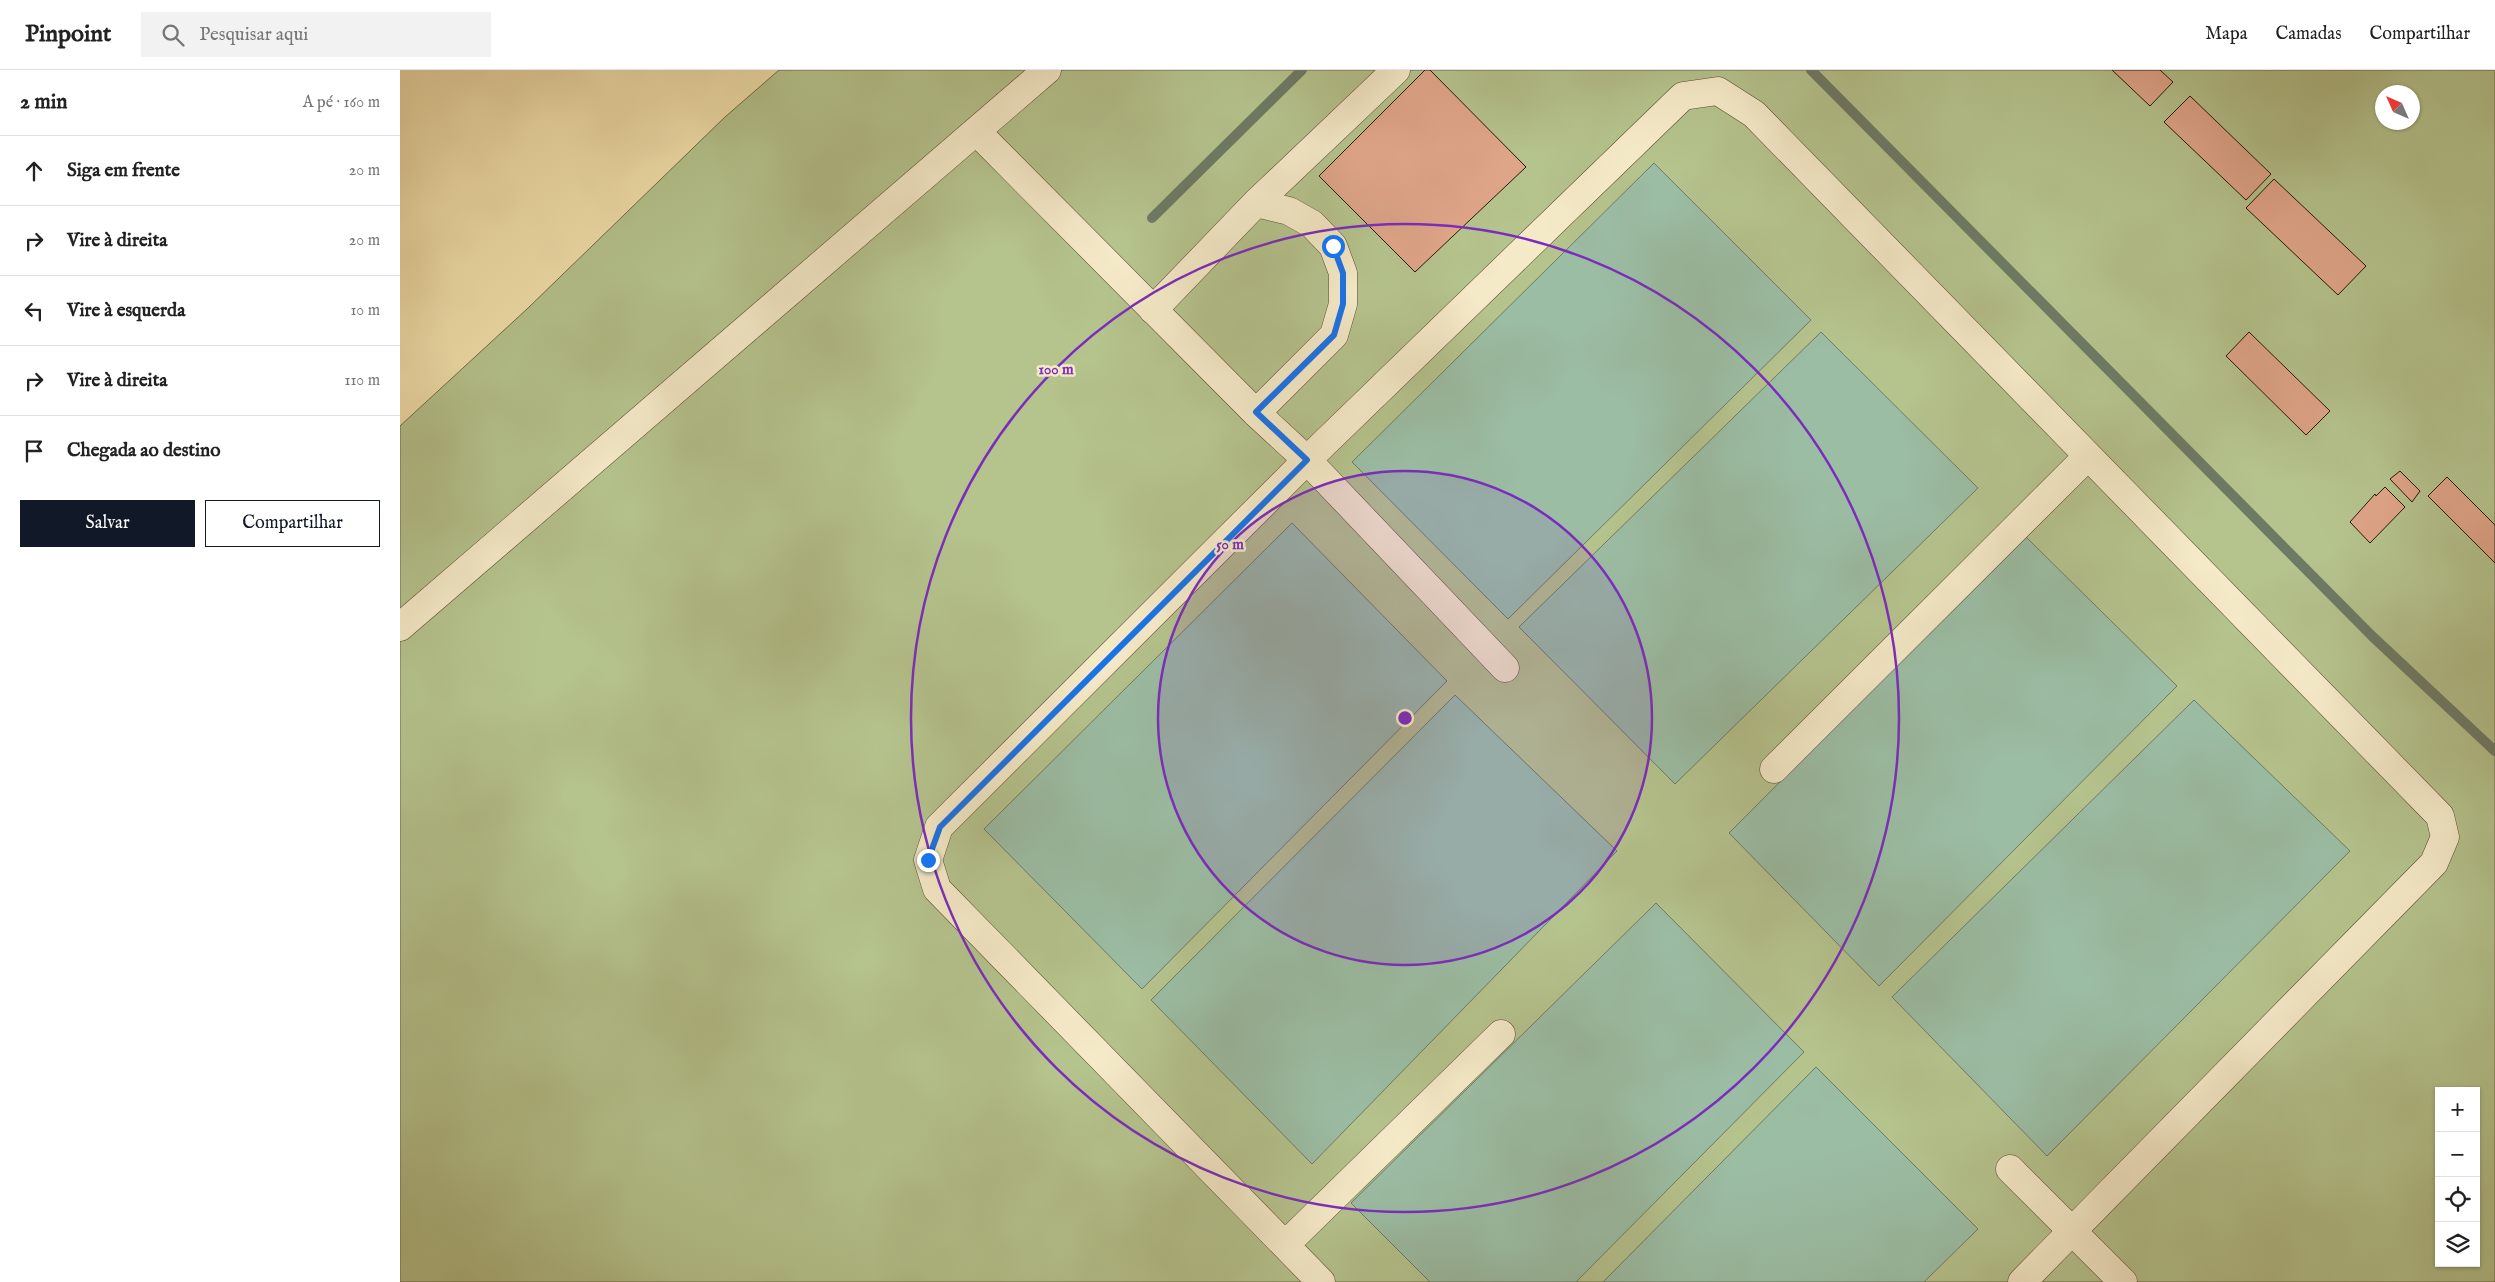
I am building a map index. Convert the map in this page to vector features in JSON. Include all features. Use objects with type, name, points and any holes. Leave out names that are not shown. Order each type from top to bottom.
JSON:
[{"type":"street","points":[[400,627],[1047,70]]},
{"type":"street","points":[[1153,310],[1256,203],[1396,70]]},
{"type":"street","points":[[1321,1282],[937,890],[928,860],[940,827],[1307,460],[1684,96],[1718,91],[1754,114],[2440,816],[2445,837],[2434,863],[2022,1282]]},
{"type":"street","points":[[977,132],[1153,310],[1307,460],[1505,668]]},
{"type":"street","points":[[1256,203],[1289,211],[1312,224],[1333,246],[1343,273],[1343,304],[1334,335],[1256,412]]},
{"type":"street","points":[[1774,768],[2088,456]]},
{"type":"street","points":[[1284,1245],[1501,1034]]},
{"type":"street","points":[[2010,1169],[2123,1282]]},
{"type":"shaded area","points":[[779,70],[2495,70],[2495,1282],[400,1282],[400,426],[527,309],[725,117]]},
{"type":"shaded area","points":[[1654,163],[1811,320],[1508,619],[1352,462]]},
{"type":"shaded area","points":[[1821,332],[1978,488],[1675,784],[1519,627]]},
{"type":"shaded area","points":[[1292,523],[1447,681],[1142,989],[984,829]]},
{"type":"shaded area","points":[[2025,536],[2177,686],[1879,986],[1729,833]]},
{"type":"shaded area","points":[[1455,695],[1617,851],[1312,1164],[1151,1000]]},
{"type":"shaded area","points":[[2194,700],[2350,851],[2047,1156],[1892,997]]},
{"type":"shaded area","points":[[1656,903],[1804,1052],[1576,1282],[1430,1282],[1351,1203]]},
{"type":"shaded area","points":[[1816,1067],[1978,1229],[1924,1282],[1603,1282]]},
{"type":"building","points":[[1425,70],[1430,70],[1526,167],[1415,272],[1319,176]]},
{"type":"building","points":[[2112,70],[2160,70],[2173,82],[2150,106]]},
{"type":"building","points":[[2190,96],[2271,174],[2246,200],[2164,122]]},
{"type":"building","points":[[2274,179],[2366,266],[2338,295],[2246,208]]},
{"type":"building","points":[[2249,332],[2330,411],[2306,435],[2226,356]]},
{"type":"building","points":[[2400,471],[2420,491],[2412,502],[2390,479]]},
{"type":"building","points":[[2447,477],[2495,525],[2495,563],[2428,496]]},
{"type":"building","points":[[2385,487],[2405,507],[2370,543],[2350,522],[2375,494],[2376,496]]},
{"type":"waterway","points":[[1152,218],[1302,70]]},
{"type":"waterway","points":[[1811,70],[2372,636],[2495,751]]},
{"type":"route","points":[[928,860],[940,827],[1307,460],[1256,412],[1334,335],[1343,304],[1343,273],[1333,246]]}]
